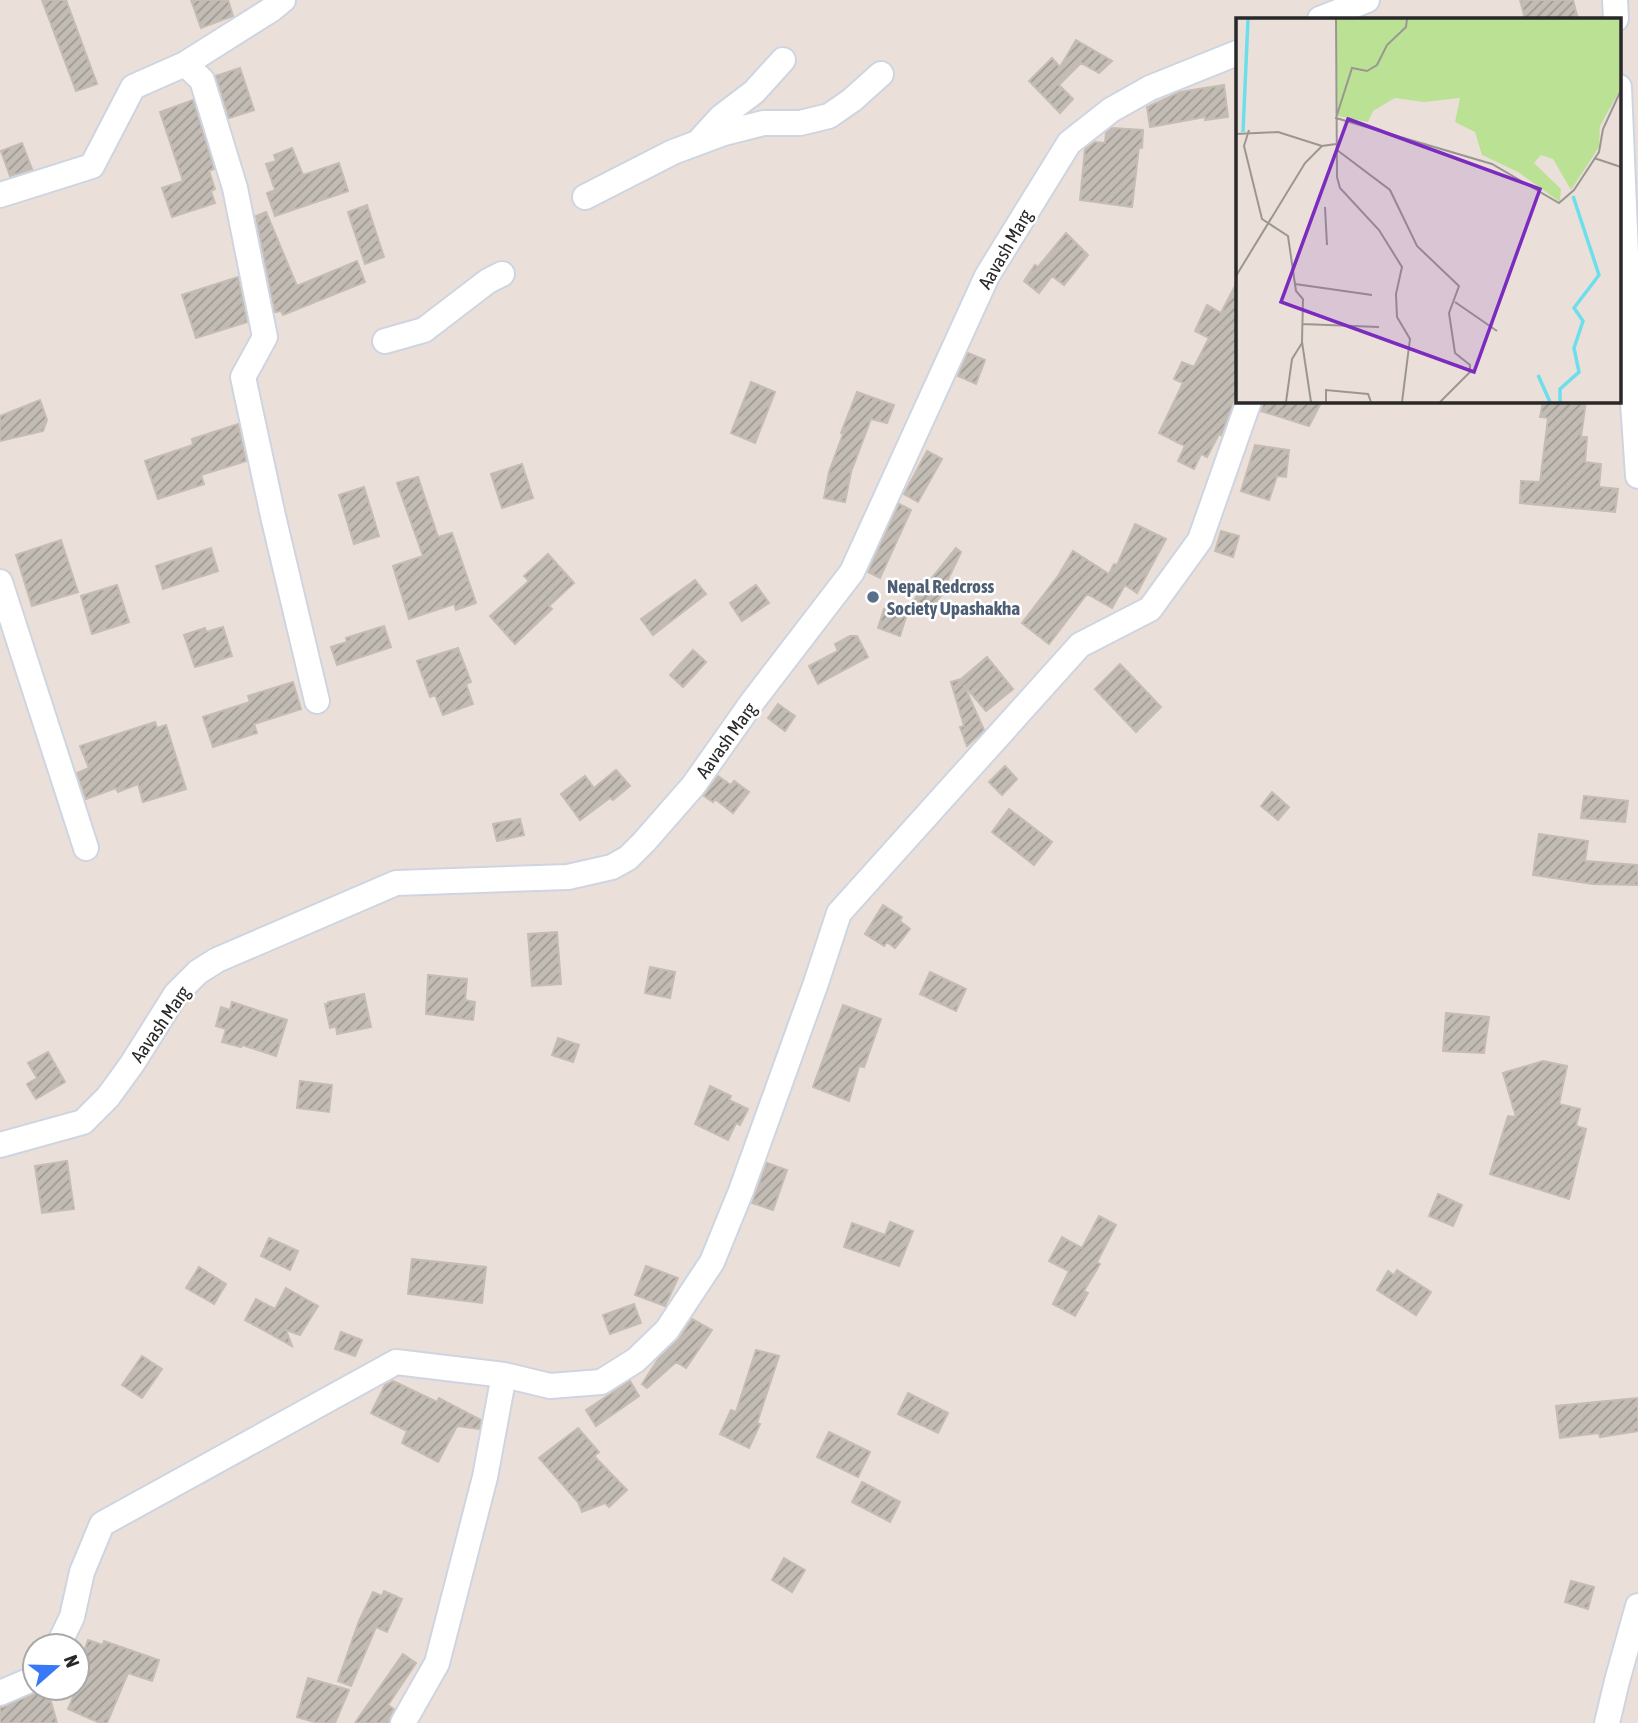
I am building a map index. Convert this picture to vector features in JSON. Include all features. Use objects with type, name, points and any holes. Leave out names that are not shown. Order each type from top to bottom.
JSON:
[{"type":"street","points":[[0,195],[92,166],[133,87],[185,64],[283,0]]},
{"type":"street","points":[[1322,18],[1366,0]]},
{"type":"street","points":[[1361,18],[1366,0]]},
{"type":"street","points":[[1615,0],[1616,18]]},
{"type":"street","name":"Aavash Marg","points":[[0,1145],[83,1122],[108,1097],[132,1064],[176,994],[198,972],[216,960],[397,883],[568,877],[612,867],[628,858],[692,786],[852,572],[987,276],[1069,143],[1111,110],[1150,88],[1236,53]]},
{"type":"street","points":[[698,143],[721,117],[754,92],[783,60]]},
{"type":"street","points":[[185,64],[202,80],[235,188],[265,337],[243,377],[317,701]]},
{"type":"street","points":[[585,197],[673,152],[698,143],[764,123],[800,122],[829,116],[881,74]]},
{"type":"street","points":[[1620,111],[1638,475]]},
{"type":"street","points":[[385,341],[424,330],[488,281],[502,274]]},
{"type":"street","points":[[65,1632],[72,1617],[82,1572],[102,1524],[396,1362],[504,1375],[550,1386],[601,1382],[636,1360],[667,1330],[712,1262],[816,984],[839,913],[1080,645],[1150,609],[1200,540],[1249,402]]},
{"type":"street","points":[[0,582],[86,848]]},
{"type":"street","points":[[403,1723],[437,1663],[485,1477],[504,1375]]},
{"type":"street","points":[[1607,1723],[1638,1606]]},
{"type":"street","points":[[0,1693],[21,1684]]},
{"type":"building","points":[[42,0],[66,0],[97,84],[76,91]]},
{"type":"building","points":[[191,0],[228,0],[233,16],[201,28]]},
{"type":"building","points":[[1520,0],[1573,0],[1578,18],[1525,18]]},
{"type":"building","points":[[1076,40],[1112,61],[1099,73],[1081,63],[1059,85],[1073,99],[1060,113],[1029,81],[1052,58],[1060,67]]},
{"type":"building","points":[[240,68],[254,110],[229,118],[216,76]]},
{"type":"building","points":[[1224,85],[1228,117],[1205,120],[1205,117],[1150,127],[1147,107],[1180,92]]},
{"type":"building","points":[[193,100],[214,169],[209,171],[215,189],[211,191],[215,203],[172,217],[162,188],[183,181],[160,112]]},
{"type":"building","points":[[1112,128],[1143,130],[1132,207],[1080,200],[1085,149],[1095,142],[1105,143],[1106,133]]},
{"type":"building","points":[[22,143],[32,169],[10,176],[1,151]]},
{"type":"building","points":[[292,148],[303,175],[339,163],[348,191],[275,216],[267,193],[275,190],[266,164],[276,161],[274,155]]},
{"type":"building","points":[[367,205],[384,257],[365,264],[348,212]]},
{"type":"building","points":[[266,212],[297,286],[357,261],[365,282],[283,315],[281,311],[275,312],[256,216]]},
{"type":"building","points":[[1066,233],[1088,255],[1064,285],[1052,276],[1039,293],[1024,281],[1035,265],[1038,267]]},
{"type":"building","points":[[238,277],[247,322],[196,338],[182,295]]},
{"type":"building","points":[[1236,284],[1236,396],[1221,435],[1219,434],[1207,457],[1201,454],[1194,469],[1178,461],[1185,446],[1159,433],[1183,383],[1174,379],[1182,362],[1194,367],[1209,338],[1195,331],[1207,305],[1221,313]]},
{"type":"building","points":[[968,353],[985,360],[976,384],[958,376]]},
{"type":"building","points":[[751,382],[775,392],[755,443],[731,433]]},
{"type":"building","points":[[857,392],[894,405],[887,423],[871,419],[851,472],[845,502],[824,498],[829,472],[843,434],[841,433]]},
{"type":"building","points":[[40,400],[47,420],[43,431],[0,441],[0,416]]},
{"type":"building","points":[[1264,402],[1321,402],[1309,426],[1261,411]]},
{"type":"building","points":[[1543,402],[1586,402],[1581,437],[1587,437],[1585,462],[1601,464],[1599,487],[1618,489],[1615,512],[1520,503],[1521,481],[1540,482],[1548,418],[1540,417]]},
{"type":"building","points":[[238,424],[246,461],[201,475],[204,484],[158,499],[145,461],[193,445],[192,439]]},
{"type":"building","points":[[1255,445],[1289,450],[1286,477],[1277,476],[1269,500],[1241,491]]},
{"type":"building","points":[[927,451],[942,459],[918,502],[904,494]]},
{"type":"building","points":[[522,464],[533,498],[502,508],[491,474]]},
{"type":"building","points":[[418,477],[438,537],[452,533],[476,603],[456,610],[454,604],[409,619],[393,566],[423,556],[397,483]]},
{"type":"building","points":[[364,487],[379,536],[354,544],[339,495]]},
{"type":"building","points":[[899,504],[911,510],[880,578],[868,572]]},
{"type":"building","points":[[1135,524],[1166,539],[1137,593],[1125,585],[1112,608],[1087,594],[1049,644],[1022,623],[1058,576],[1073,551],[1109,574],[1114,564],[1117,565]]},
{"type":"building","points":[[1221,531],[1239,536],[1233,557],[1215,551]]},
{"type":"building","points":[[61,540],[78,592],[32,606],[16,555]]},
{"type":"building","points":[[211,548],[218,571],[163,589],[156,566]]},
{"type":"building","points":[[956,548],[961,552],[943,590],[945,591],[929,611],[914,600]]},
{"type":"building","points":[[548,554],[574,583],[549,606],[552,609],[515,644],[490,616],[529,581],[524,576]]},
{"type":"building","points":[[695,580],[706,594],[653,635],[641,619]]},
{"type":"building","points":[[117,585],[129,622],[92,634],[81,596]]},
{"type":"building","points":[[756,585],[769,603],[742,621],[730,603]]},
{"type":"building","points":[[884,609],[906,617],[900,636],[878,628]]},
{"type":"building","points":[[384,626],[391,647],[337,665],[331,647],[347,642],[346,638]]},
{"type":"building","points":[[223,627],[232,656],[195,667],[184,635],[205,628],[206,632]]},
{"type":"building","points":[[850,636],[857,636],[868,657],[818,684],[809,666],[838,651],[835,644]]},
{"type":"building","points":[[458,648],[471,682],[466,684],[473,704],[443,715],[435,695],[430,697],[417,661]]},
{"type":"building","points":[[693,650],[706,662],[683,687],[670,675]]},
{"type":"building","points":[[987,657],[1013,689],[986,711],[964,685],[984,730],[967,746],[960,727],[964,726],[951,682],[961,679]]},
{"type":"building","points":[[1120,664],[1161,707],[1136,732],[1095,689]]},
{"type":"building","points":[[293,682],[301,709],[254,724],[257,733],[213,747],[203,717],[250,702],[248,696]]},
{"type":"building","points":[[778,704],[795,716],[785,731],[768,718]]},
{"type":"building","points":[[155,722],[157,728],[166,725],[186,789],[143,802],[138,784],[118,792],[116,788],[86,799],[77,773],[89,768],[80,746]]},
{"type":"building","points":[[1005,766],[1017,779],[1002,795],[989,782]]},
{"type":"building","points":[[616,770],[630,786],[580,820],[561,794],[585,776],[594,788]]},
{"type":"building","points":[[718,776],[731,785],[734,781],[749,792],[733,813],[715,799],[713,802],[704,796]]},
{"type":"building","points":[[1272,792],[1289,807],[1278,820],[1261,806]]},
{"type":"building","points":[[1584,796],[1628,801],[1625,822],[1581,818]]},
{"type":"building","points":[[1009,809],[1052,842],[1034,865],[992,832]]},
{"type":"building","points":[[520,819],[524,835],[497,841],[493,824]]},
{"type":"building","points":[[1539,834],[1588,841],[1585,861],[1638,865],[1638,885],[1593,884],[1533,875]]},
{"type":"building","points":[[883,905],[902,917],[900,921],[910,929],[895,948],[887,942],[884,946],[865,934]]},
{"type":"building","points":[[557,932],[561,984],[532,986],[528,934]]},
{"type":"building","points":[[650,967],[675,972],[670,998],[645,993]]},
{"type":"building","points":[[930,972],[966,989],[956,1011],[920,994]]},
{"type":"building","points":[[428,975],[467,979],[465,1000],[475,1002],[473,1020],[426,1014]]},
{"type":"building","points":[[364,994],[371,1027],[337,1034],[336,1026],[330,1028],[325,1004]]},
{"type":"building","points":[[232,1002],[287,1020],[276,1056],[242,1045],[241,1047],[222,1042],[226,1029],[216,1026],[221,1007],[230,1010]]},
{"type":"building","points":[[843,1005],[881,1019],[864,1067],[859,1066],[849,1101],[813,1087]]},
{"type":"building","points":[[1446,1013],[1489,1017],[1484,1053],[1443,1051]]},
{"type":"building","points":[[558,1038],[579,1045],[573,1062],[552,1055]]},
{"type":"building","points":[[48,1052],[65,1082],[36,1099],[27,1084],[37,1078],[28,1063]]},
{"type":"building","points":[[1543,1061],[1567,1066],[1559,1104],[1580,1109],[1576,1126],[1586,1129],[1569,1199],[1490,1174],[1508,1116],[1516,1117],[1503,1073]]},
{"type":"building","points":[[300,1081],[332,1085],[329,1112],[297,1108]]},
{"type":"building","points":[[710,1086],[731,1096],[729,1100],[748,1109],[740,1125],[736,1123],[728,1140],[695,1124]]},
{"type":"building","points":[[67,1161],[74,1209],[42,1213],[35,1166]]},
{"type":"building","points":[[767,1163],[787,1170],[773,1210],[752,1203]]},
{"type":"building","points":[[1438,1194],[1462,1205],[1453,1226],[1429,1216]]},
{"type":"building","points":[[1099,1216],[1116,1225],[1097,1262],[1100,1264],[1084,1291],[1088,1293],[1075,1316],[1053,1304],[1069,1271],[1049,1261],[1062,1237],[1082,1248]]},
{"type":"building","points":[[890,1222],[913,1231],[899,1266],[844,1247],[852,1223],[885,1235]]},
{"type":"building","points":[[269,1238],[298,1251],[290,1270],[261,1256]]},
{"type":"building","points":[[412,1259],[486,1267],[482,1303],[408,1294]]},
{"type":"building","points":[[646,1266],[678,1278],[665,1306],[635,1295]]},
{"type":"building","points":[[199,1267],[226,1284],[214,1304],[186,1288]]},
{"type":"building","points":[[1397,1270],[1431,1292],[1416,1315],[1377,1290],[1388,1271],[1394,1275]]},
{"type":"building","points":[[286,1288],[318,1306],[300,1335],[286,1330],[292,1346],[245,1320],[256,1299],[275,1309]]},
{"type":"building","points":[[634,1304],[641,1323],[610,1334],[603,1315]]},
{"type":"building","points":[[692,1319],[712,1330],[686,1368],[676,1362],[647,1388],[642,1384],[659,1358],[678,1340]]},
{"type":"building","points":[[341,1332],[362,1340],[355,1356],[335,1349]]},
{"type":"building","points":[[756,1350],[779,1356],[757,1423],[760,1424],[749,1448],[720,1434],[731,1410],[736,1412]]},
{"type":"building","points":[[142,1356],[162,1369],[142,1398],[122,1385]]},
{"type":"building","points":[[393,1381],[437,1402],[439,1398],[481,1420],[479,1429],[457,1426],[438,1462],[402,1443],[407,1431],[371,1413],[385,1385]]},
{"type":"building","points":[[630,1381],[639,1396],[596,1426],[586,1410]]},
{"type":"building","points":[[908,1393],[948,1413],[938,1433],[898,1414]]},
{"type":"building","points":[[1638,1398],[1638,1431],[1600,1437],[1599,1433],[1560,1438],[1556,1406]]},
{"type":"building","points":[[578,1428],[599,1452],[594,1456],[627,1490],[609,1507],[605,1503],[582,1512],[578,1502],[539,1458]]},
{"type":"building","points":[[829,1432],[870,1452],[858,1477],[817,1457]]},
{"type":"building","points":[[862,1482],[900,1502],[890,1522],[852,1502]]},
{"type":"building","points":[[784,1558],[805,1570],[792,1592],[772,1580]]},
{"type":"building","points":[[1571,1581],[1594,1587],[1588,1609],[1565,1602]]},
{"type":"building","points":[[384,1591],[402,1599],[387,1632],[376,1627],[351,1686],[338,1681],[359,1621],[373,1592],[382,1596]]},
{"type":"building","points":[[91,1641],[103,1645],[104,1641],[159,1660],[152,1681],[128,1673],[107,1723],[100,1723],[68,1709],[71,1702],[91,1702]]},
{"type":"building","points":[[403,1654],[416,1663],[388,1705],[394,1709],[388,1723],[355,1723]]},
{"type":"building","points":[[308,1678],[349,1690],[335,1723],[318,1723],[297,1717]]},
{"type":"building","points":[[21,1699],[21,1702],[51,1702],[57,1723],[0,1723],[0,1708]]},
{"type":"place","name":"Nepal Redcross Society Upashakha","points":[[873,597]]}]
